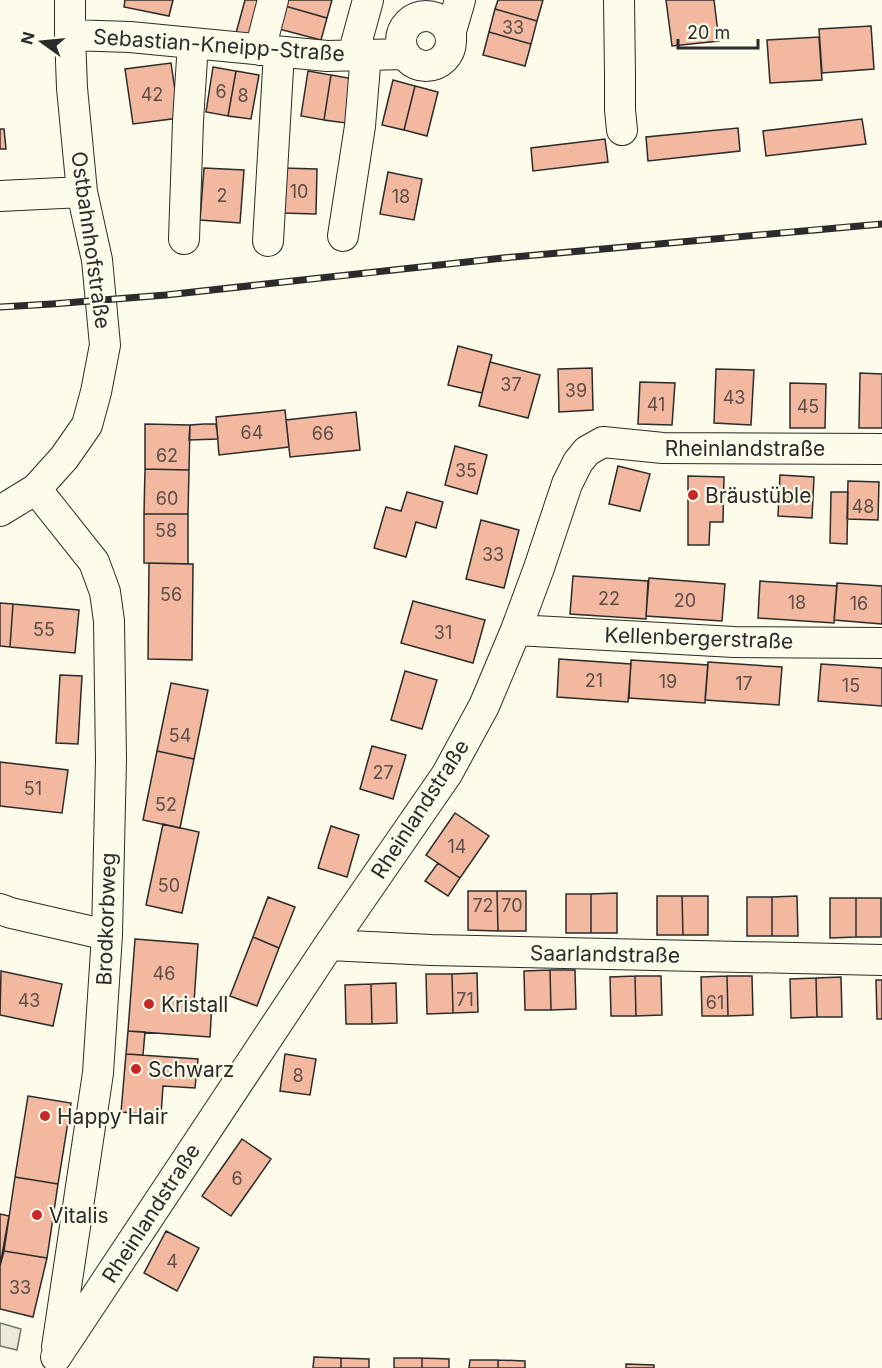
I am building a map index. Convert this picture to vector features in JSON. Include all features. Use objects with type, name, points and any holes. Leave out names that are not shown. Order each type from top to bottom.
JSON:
[{"type":"street","name":"Ostbahnhofstraße","points":[[0,511],[36,489],[64,458],[87,425],[105,345],[97,260],[82,192],[73,99],[70,0]]},
{"type":"street","points":[[268,241],[269,51],[273,0]]},
{"type":"street","points":[[343,236],[360,126],[359,55],[368,0]]},
{"type":"street","name":"Sebastian-Kneipp-Straße","points":[[70,35],[130,37],[327,56],[405,54],[402,46],[404,30],[409,23],[424,16],[439,20],[446,26],[451,41],[460,0]]},
{"type":"street","points":[[619,0],[622,130]]},
{"type":"street","points":[[184,238],[193,43]]},
{"type":"street","points":[[0,196],[82,192]]},
{"type":"street","name":"Rheinlandstraße","points":[[55,1363],[329,945],[447,774],[484,706],[516,630],[567,484],[578,462],[587,451],[603,442],[663,448],[882,449]]},
{"type":"street","name":"Brodkorbweg","points":[[36,489],[94,562],[105,592],[109,621],[111,760],[107,935],[98,1073],[55,1363]]},
{"type":"street","name":"Kellenbergerstraße","points":[[516,630],[734,642],[882,643]]},
{"type":"street","points":[[0,909],[107,935]]},
{"type":"street","name":"Saarlandstraße","points":[[329,945],[431,950],[882,960]]},
{"type":"shaded area","points":[[0,1323],[21,1329],[17,1350],[0,1346]]},
{"type":"building","points":[[125,0],[173,0],[169,16],[124,7]]},
{"type":"building","points":[[245,0],[266,0],[256,38],[236,33]]},
{"type":"building","points":[[287,0],[332,0],[327,18],[285,6]]},
{"type":"building","points":[[498,0],[543,0],[537,21],[495,9]]},
{"type":"building","points":[[666,0],[714,0],[719,41],[672,46]]},
{"type":"building","points":[[285,6],[327,18],[321,40],[279,29]]},
{"type":"building","points":[[495,9],[537,21],[531,44],[489,32]]},
{"type":"building","points":[[871,26],[874,69],[822,73],[819,29]]},
{"type":"building","points":[[489,32],[531,44],[525,66],[483,55]]},
{"type":"building","points":[[819,37],[822,80],[770,83],[767,40]]},
{"type":"building","points":[[171,63],[179,118],[133,124],[125,69]]},
{"type":"building","points":[[213,67],[236,71],[228,116],[206,112]]},
{"type":"building","points":[[236,71],[259,75],[251,119],[228,116]]},
{"type":"building","points":[[308,71],[331,75],[324,120],[301,116]]},
{"type":"building","points":[[331,75],[354,79],[346,123],[324,120]]},
{"type":"building","points":[[393,80],[415,86],[404,130],[382,125]]},
{"type":"building","points":[[415,86],[438,92],[427,136],[404,130]]},
{"type":"building","points":[[862,119],[866,144],[766,156],[763,131]]},
{"type":"building","points":[[738,128],[740,151],[648,161],[646,137]]},
{"type":"building","points":[[0,129],[4,129],[6,149],[0,149]]},
{"type":"building","points":[[605,139],[608,162],[533,171],[531,148]]},
{"type":"building","points":[[204,168],[244,170],[240,223],[200,220]]},
{"type":"building","points":[[282,168],[317,169],[316,214],[281,213]]},
{"type":"building","points":[[388,172],[422,179],[414,220],[380,214]]},
{"type":"building","points":[[458,346],[492,355],[482,393],[448,385]]},
{"type":"building","points":[[490,362],[540,375],[528,418],[479,406]]},
{"type":"building","points":[[592,368],[593,410],[559,412],[558,369]]},
{"type":"building","points":[[716,369],[754,370],[751,425],[714,423]]},
{"type":"building","points":[[860,373],[882,374],[882,428],[859,428]]},
{"type":"building","points":[[640,382],[675,383],[672,425],[638,424]]},
{"type":"building","points":[[790,383],[826,384],[825,428],[790,428]]},
{"type":"building","points":[[285,410],[289,447],[219,455],[216,417]]},
{"type":"building","points":[[356,412],[360,450],[290,457],[286,420]]},
{"type":"building","points":[[145,424],[190,425],[189,470],[145,469]]},
{"type":"building","points":[[216,424],[218,439],[189,440],[190,425]]},
{"type":"building","points":[[455,446],[487,455],[477,494],[445,485]]},
{"type":"building","points":[[618,466],[650,474],[640,511],[609,504]]},
{"type":"building","points":[[145,469],[189,470],[188,514],[144,514]]},
{"type":"building","points":[[780,475],[814,477],[812,518],[778,516]]},
{"type":"building","points":[[688,476],[724,477],[723,522],[710,522],[709,545],[688,545]]},
{"type":"building","points":[[848,481],[879,482],[878,520],[847,519]]},
{"type":"building","points":[[407,492],[443,502],[436,528],[416,522],[406,557],[374,548],[386,507],[401,511]]},
{"type":"building","points":[[831,492],[848,492],[847,544],[830,543]]},
{"type":"building","points":[[144,514],[188,514],[188,564],[144,563]]},
{"type":"building","points":[[481,520],[519,530],[504,588],[466,579]]},
{"type":"building","points":[[149,563],[193,564],[192,660],[148,659]]},
{"type":"building","points":[[573,576],[648,581],[646,619],[570,614]]},
{"type":"building","points":[[649,578],[725,584],[722,621],[646,616]]},
{"type":"building","points":[[760,581],[837,586],[834,623],[758,618]]},
{"type":"building","points":[[837,583],[882,586],[882,624],[834,620]]},
{"type":"building","points":[[413,601],[485,620],[473,663],[401,643]]},
{"type":"building","points":[[0,603],[13,604],[10,647],[0,646]]},
{"type":"building","points":[[13,604],[79,610],[75,653],[10,647]]},
{"type":"building","points":[[559,659],[631,664],[628,702],[557,697]]},
{"type":"building","points":[[631,660],[708,665],[705,703],[629,698]]},
{"type":"building","points":[[708,662],[782,667],[779,705],[705,700]]},
{"type":"building","points":[[821,664],[882,668],[882,706],[818,701]]},
{"type":"building","points":[[405,671],[437,680],[422,729],[391,720]]},
{"type":"building","points":[[60,675],[82,676],[78,744],[56,743]]},
{"type":"building","points":[[171,683],[208,690],[194,759],[157,751]]},
{"type":"building","points":[[372,746],[406,755],[393,799],[360,789]]},
{"type":"building","points":[[157,751],[194,759],[180,828],[143,820]]},
{"type":"building","points":[[0,762],[68,770],[62,813],[0,806]]},
{"type":"building","points":[[455,813],[489,836],[460,878],[426,855]]},
{"type":"building","points":[[163,824],[199,832],[182,913],[146,905]]},
{"type":"building","points":[[331,826],[359,835],[347,877],[318,868]]},
{"type":"building","points":[[438,863],[460,878],[448,896],[425,881]]},
{"type":"building","points":[[468,891],[497,891],[498,931],[468,930]]},
{"type":"building","points":[[497,891],[526,891],[526,931],[498,931]]},
{"type":"building","points":[[617,893],[617,933],[591,933],[591,894]]},
{"type":"building","points":[[566,894],[591,894],[591,933],[566,933]]},
{"type":"building","points":[[657,896],[682,896],[683,935],[657,935]]},
{"type":"building","points":[[682,896],[708,896],[708,935],[683,935]]},
{"type":"building","points":[[797,896],[798,936],[772,936],[772,897]]},
{"type":"building","points":[[268,897],[295,907],[279,948],[253,937]]},
{"type":"building","points":[[747,897],[772,897],[772,936],[747,936]]},
{"type":"building","points":[[830,898],[856,898],[856,937],[830,938]]},
{"type":"building","points":[[856,898],[881,898],[881,937],[856,937]]},
{"type":"building","points":[[253,937],[279,948],[257,1006],[230,996]]},
{"type":"building","points":[[135,939],[198,944],[194,1002],[212,1003],[210,1037],[128,1031]]},
{"type":"building","points":[[550,970],[551,1010],[525,1010],[524,971]]},
{"type":"building","points":[[550,970],[575,970],[576,1009],[551,1010]]},
{"type":"building","points":[[1,971],[62,984],[53,1026],[0,1015]]},
{"type":"building","points":[[477,973],[478,1012],[453,1013],[452,974]]},
{"type":"building","points":[[426,974],[452,974],[453,1013],[427,1014]]},
{"type":"building","points":[[635,976],[661,976],[662,1015],[636,1016]]},
{"type":"building","points":[[635,976],[636,1016],[611,1016],[610,977]]},
{"type":"building","points":[[727,976],[728,1016],[702,1016],[701,977]]},
{"type":"building","points":[[727,976],[752,976],[753,1015],[728,1016]]},
{"type":"building","points":[[841,977],[842,1017],[817,1017],[816,978]]},
{"type":"building","points":[[816,978],[817,1017],[791,1018],[790,979]]},
{"type":"building","points":[[876,980],[882,980],[882,1019],[877,1019]]},
{"type":"building","points":[[396,983],[397,1023],[372,1024],[371,984]]},
{"type":"building","points":[[371,984],[372,1024],[346,1024],[345,985]]},
{"type":"building","points":[[128,1031],[145,1032],[143,1055],[126,1054]]},
{"type":"building","points":[[126,1054],[198,1059],[195,1088],[163,1086],[161,1115],[121,1112]]},
{"type":"building","points":[[285,1054],[316,1059],[310,1095],[280,1091]]},
{"type":"building","points":[[28,1096],[71,1103],[58,1184],[15,1177]]},
{"type":"building","points":[[242,1139],[271,1159],[231,1216],[202,1196]]},
{"type":"building","points":[[15,1177],[58,1184],[47,1258],[4,1251]]},
{"type":"building","points":[[0,1214],[9,1216],[0,1266]]},
{"type":"building","points":[[166,1231],[199,1248],[177,1291],[144,1273]]},
{"type":"building","points":[[4,1251],[47,1258],[33,1317],[0,1309],[0,1266]]},
{"type":"building","points":[[314,1357],[341,1358],[341,1368],[313,1368]]},
{"type":"building","points":[[341,1358],[369,1359],[369,1368],[341,1368]]},
{"type":"building","points":[[394,1358],[422,1358],[422,1368],[394,1368]]},
{"type":"building","points":[[422,1358],[449,1359],[449,1368],[422,1368]]},
{"type":"building","points":[[470,1360],[498,1360],[498,1368],[469,1368]]},
{"type":"building","points":[[498,1360],[525,1361],[525,1368],[498,1368]]},
{"type":"building","points":[[626,1364],[654,1365],[654,1368],[626,1368]]},
{"type":"railway","points":[[0,307],[166,295],[503,258],[882,224]]},
{"type":"place","name":"Bräustüble","points":[[693,495]]},
{"type":"place","name":"Kristall","points":[[149,1004]]},
{"type":"place","name":"Schwarz","points":[[136,1069]]},
{"type":"place","name":"Happy Hair","points":[[45,1116]]},
{"type":"place","name":"Vitalis","points":[[37,1215]]}]
